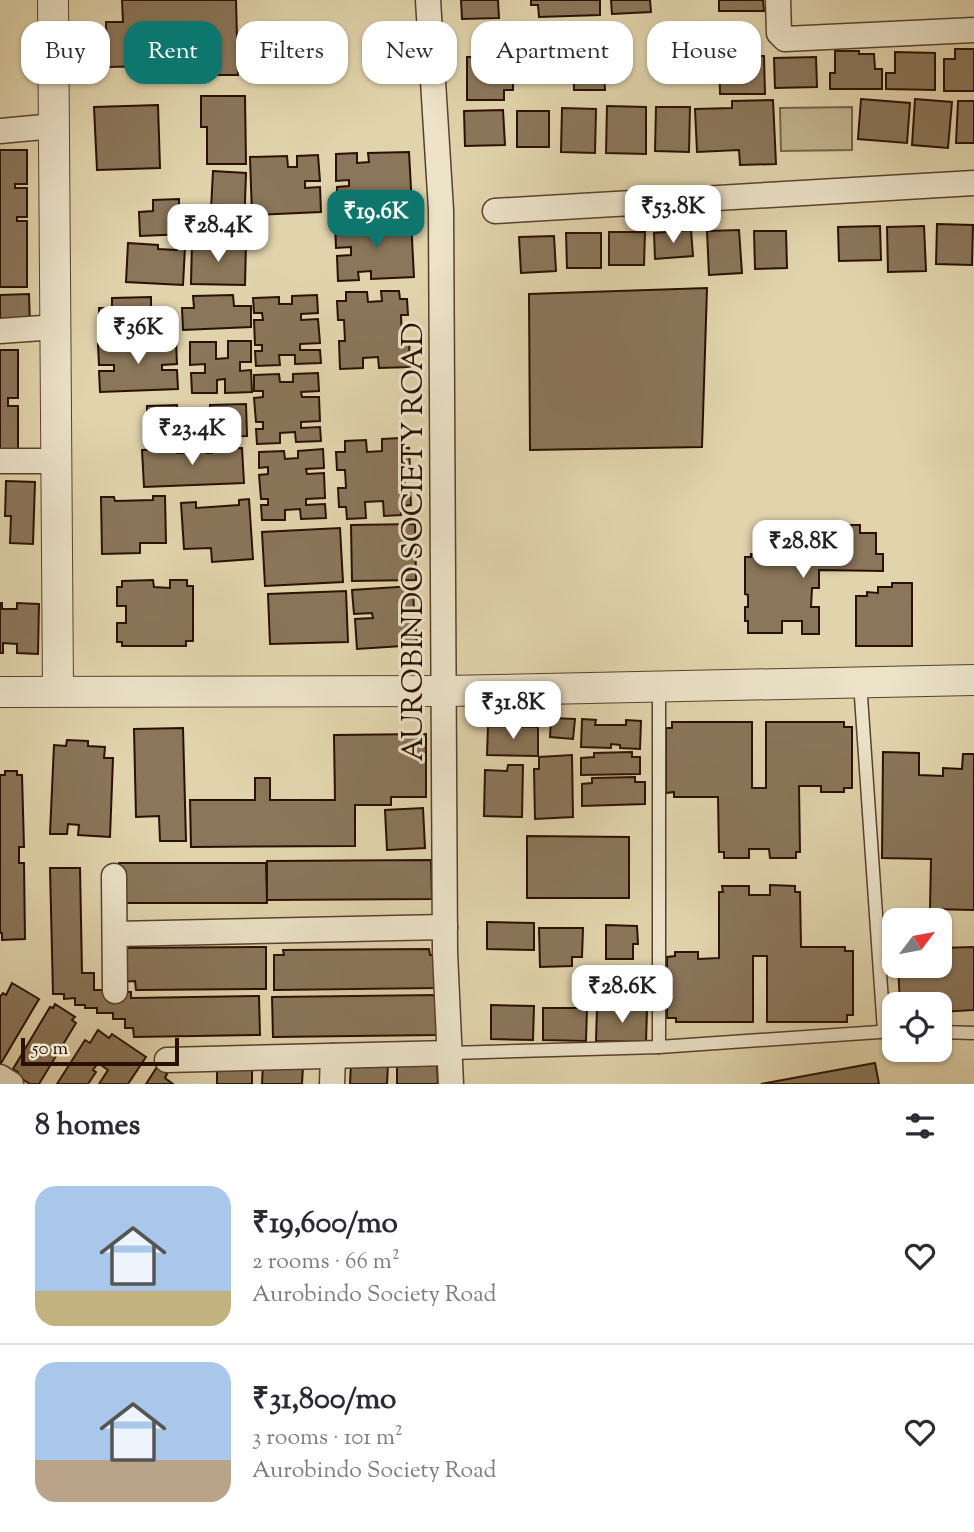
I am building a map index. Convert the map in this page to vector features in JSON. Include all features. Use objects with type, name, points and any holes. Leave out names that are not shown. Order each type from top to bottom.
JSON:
[{"type":"street","points":[[53,0],[58,691]]},
{"type":"street","name":"AUROBINDO SOCIETY ROAD","points":[[428,0],[441,210],[445,927],[451,1084]]},
{"type":"street","points":[[778,0],[779,33],[785,39],[974,30]]},
{"type":"street","points":[[0,131],[54,126]]},
{"type":"street","points":[[495,211],[974,183]]},
{"type":"street","points":[[0,331],[56,327]]},
{"type":"street","points":[[0,461],[56,461]]},
{"type":"street","points":[[0,692],[445,691],[974,680]]},
{"type":"street","points":[[114,876],[115,991]]},
{"type":"street","points":[[115,934],[445,927]]},
{"type":"street","points":[[167,1060],[451,1053]]},
{"type":"street","points":[[331,1084],[333,1056]]},
{"type":"street","points":[[0,1077],[11,1084]]},
{"type":"lane","points":[[860,682],[886,992]]},
{"type":"lane","points":[[659,687],[659,1047]]},
{"type":"lane","points":[[451,1053],[659,1047],[882,1031]]},
{"type":"lane","points":[[952,1032],[974,1033]]},
{"type":"shaded area","points":[[852,107],[852,150],[781,151],[780,108]]},
{"type":"building","points":[[122,0],[236,0],[236,75],[222,75],[222,21],[124,21],[124,67],[110,67],[110,22],[123,22]]},
{"type":"building","points":[[461,0],[498,0],[499,18],[462,19]]},
{"type":"building","points":[[531,0],[600,0],[600,15],[539,17],[538,5],[531,5]]},
{"type":"building","points":[[611,0],[650,0],[651,12],[612,14]]},
{"type":"building","points":[[719,0],[763,0],[764,11],[719,11]]},
{"type":"building","points":[[955,49],[974,49],[974,91],[944,91],[944,59],[955,59]]},
{"type":"building","points":[[835,51],[874,54],[875,69],[882,69],[882,89],[830,89],[830,73],[835,73]]},
{"type":"building","points":[[895,52],[935,53],[935,90],[886,89],[886,73],[895,73]]},
{"type":"building","points":[[761,56],[764,56],[765,94],[720,94],[720,84],[761,84]]},
{"type":"building","points":[[467,57],[471,57],[471,84],[513,84],[513,90],[504,90],[504,100],[467,100]]},
{"type":"building","points":[[816,57],[817,87],[775,88],[774,58]]},
{"type":"building","points":[[574,84],[605,84],[605,90],[574,90]]},
{"type":"building","points":[[201,96],[245,96],[246,164],[207,164],[207,127],[201,127]]},
{"type":"building","points":[[861,99],[910,103],[907,143],[858,139]]},
{"type":"building","points":[[915,99],[952,102],[948,148],[912,145]]},
{"type":"building","points":[[773,100],[776,164],[740,165],[739,150],[697,152],[695,109],[732,108],[732,101]]},
{"type":"building","points":[[958,101],[974,101],[974,143],[956,143]]},
{"type":"building","points":[[158,105],[160,168],[97,170],[94,107]]},
{"type":"building","points":[[607,106],[646,107],[646,154],[606,153]]},
{"type":"building","points":[[656,107],[690,107],[689,152],[655,151]]},
{"type":"building","points":[[562,108],[596,109],[595,153],[561,152]]},
{"type":"building","points":[[503,110],[505,145],[465,146],[464,111]]},
{"type":"building","points":[[517,111],[549,111],[549,147],[517,147]]},
{"type":"building","points":[[0,150],[27,150],[27,184],[15,184],[15,188],[27,188],[27,217],[17,217],[17,221],[27,221],[27,287],[0,287]]},
{"type":"building","points":[[409,152],[412,207],[337,209],[337,187],[349,186],[349,180],[336,181],[336,154],[357,153],[357,163],[369,162],[368,153]]},
{"type":"building","points":[[318,155],[320,181],[305,181],[305,188],[320,187],[321,212],[252,215],[250,157],[287,156],[288,167],[297,167],[297,156]]},
{"type":"building","points":[[213,171],[246,173],[244,230],[210,228]]},
{"type":"building","points":[[179,199],[179,205],[185,205],[186,234],[140,236],[139,212],[153,211],[153,200]]},
{"type":"building","points":[[411,220],[414,277],[371,279],[371,271],[358,272],[359,280],[338,281],[337,256],[351,255],[351,247],[336,248],[335,224],[358,223],[358,231],[369,230],[369,222]]},
{"type":"building","points":[[937,224],[973,225],[972,265],[936,264]]},
{"type":"building","points":[[880,226],[881,260],[839,261],[838,227]]},
{"type":"building","points":[[924,226],[926,271],[888,272],[887,227]]},
{"type":"building","points":[[691,230],[693,256],[655,259],[654,233]]},
{"type":"building","points":[[739,230],[742,273],[709,275],[707,231]]},
{"type":"building","points":[[754,231],[786,231],[787,268],[755,269]]},
{"type":"building","points":[[609,232],[645,232],[644,265],[609,265]]},
{"type":"building","points":[[566,233],[601,233],[601,268],[567,268]]},
{"type":"building","points":[[554,236],[556,271],[521,273],[519,237]]},
{"type":"building","points":[[192,242],[217,242],[217,246],[238,247],[238,243],[246,243],[245,285],[191,284]]},
{"type":"building","points":[[128,243],[158,245],[158,249],[177,250],[178,246],[185,247],[183,285],[126,282]]},
{"type":"building","points":[[707,288],[702,447],[530,450],[529,294]]},
{"type":"building","points":[[381,291],[399,291],[400,299],[407,299],[408,315],[401,315],[402,340],[409,340],[410,367],[379,368],[378,357],[363,358],[363,368],[340,369],[339,341],[345,341],[344,320],[338,320],[337,301],[346,301],[346,292],[367,292],[368,302],[382,301]]},
{"type":"building","points":[[29,294],[30,326],[0,327],[0,295]]},
{"type":"building","points":[[233,295],[234,306],[251,306],[251,327],[183,330],[182,308],[194,308],[193,296]]},
{"type":"building","points":[[317,295],[318,313],[301,314],[301,320],[318,319],[320,343],[300,344],[300,350],[320,350],[321,363],[295,364],[295,355],[279,355],[280,365],[256,366],[255,351],[262,351],[262,345],[255,345],[254,320],[263,320],[262,313],[254,313],[253,298],[279,297],[279,304],[292,304],[292,296]]},
{"type":"building","points":[[151,297],[151,308],[164,308],[164,332],[100,333],[99,308],[112,308],[112,298]]},
{"type":"building","points":[[176,341],[177,364],[162,365],[162,370],[177,370],[178,389],[100,392],[99,371],[114,371],[114,365],[99,365],[98,344]]},
{"type":"building","points":[[228,341],[251,341],[251,362],[240,362],[240,371],[251,370],[252,392],[225,393],[225,379],[217,380],[217,393],[192,393],[191,373],[205,373],[205,364],[190,365],[190,342],[216,342],[216,359],[228,358]]},
{"type":"building","points":[[0,350],[18,350],[18,398],[8,398],[8,406],[18,406],[18,450],[0,450]]},
{"type":"building","points":[[318,373],[319,391],[301,392],[302,397],[319,397],[320,421],[301,422],[301,428],[320,427],[321,441],[296,442],[295,432],[280,433],[280,443],[257,444],[256,429],[263,429],[263,422],[256,422],[254,398],[263,397],[263,391],[254,391],[254,375],[279,374],[280,382],[293,382],[293,374]]},
{"type":"building","points":[[246,404],[247,436],[147,438],[147,406],[177,405],[177,410],[210,410],[210,405]]},
{"type":"building","points":[[400,438],[401,449],[409,448],[410,470],[404,470],[405,488],[410,487],[411,505],[401,506],[401,515],[384,516],[383,501],[365,502],[366,518],[347,519],[346,507],[339,507],[338,488],[346,488],[345,470],[337,470],[336,452],[345,452],[345,441],[366,440],[367,452],[382,451],[382,439]]},
{"type":"building","points":[[242,448],[244,483],[144,487],[142,450],[177,449],[177,453],[183,453],[183,450],[206,449],[207,453],[212,453],[212,449]]},
{"type":"building","points":[[323,449],[324,468],[306,469],[307,474],[324,473],[325,498],[306,499],[306,505],[325,504],[326,518],[301,519],[300,509],[285,510],[285,520],[262,520],[261,505],[268,505],[268,499],[261,499],[259,475],[268,474],[268,467],[259,468],[259,452],[284,451],[285,459],[298,458],[298,451]]},
{"type":"building","points":[[6,481],[35,482],[33,544],[10,543],[11,516],[5,516]]},
{"type":"building","points":[[153,496],[165,496],[166,543],[140,543],[140,553],[102,554],[101,497],[114,497],[115,501],[153,500]]},
{"type":"building","points":[[249,499],[253,559],[212,562],[211,548],[184,549],[181,503],[196,502],[196,508],[239,505],[239,500]]},
{"type":"building","points":[[415,524],[416,580],[352,581],[351,525]]},
{"type":"building","points":[[839,525],[860,525],[860,533],[876,533],[876,554],[883,554],[883,571],[819,570],[819,588],[812,588],[811,607],[819,607],[819,634],[802,634],[802,621],[782,621],[782,633],[748,633],[748,621],[745,621],[748,595],[745,594],[745,557],[765,554],[765,558],[771,558],[771,565],[791,565],[791,558],[817,562],[818,542],[824,542],[824,532],[839,532]]},
{"type":"building","points":[[340,528],[343,582],[265,586],[262,532]]},
{"type":"building","points":[[153,580],[154,587],[170,588],[170,580],[187,580],[187,586],[193,586],[193,641],[186,641],[186,646],[122,646],[122,642],[117,642],[117,623],[126,623],[126,606],[117,606],[117,587],[122,587],[122,581]]},
{"type":"building","points":[[892,583],[912,583],[912,646],[856,646],[856,596],[867,596],[867,592],[878,593],[878,587],[892,587]]},
{"type":"building","points":[[413,586],[414,612],[399,613],[399,618],[415,617],[417,645],[357,649],[355,619],[373,618],[372,613],[354,614],[352,590]]},
{"type":"building","points":[[346,591],[348,642],[270,644],[268,594]]},
{"type":"building","points":[[0,603],[2,609],[17,609],[17,603],[39,604],[38,654],[17,653],[17,644],[3,643],[3,653],[0,653]]},
{"type":"building","points":[[551,718],[575,719],[573,739],[550,737]]},
{"type":"building","points":[[582,719],[596,720],[595,725],[626,725],[626,720],[641,721],[640,749],[620,748],[620,745],[611,744],[611,748],[581,747]]},
{"type":"building","points":[[672,722],[752,722],[752,788],[766,788],[766,722],[844,722],[844,727],[852,727],[852,788],[844,788],[844,792],[821,792],[821,786],[799,786],[800,852],[796,852],[796,858],[770,858],[769,849],[749,849],[749,858],[724,858],[724,852],[719,852],[718,797],[674,797],[674,792],[666,793],[666,728],[672,728]]},
{"type":"building","points":[[488,726],[538,727],[538,756],[487,755]]},
{"type":"building","points":[[183,728],[186,841],[160,841],[159,816],[136,817],[134,729]]},
{"type":"building","points":[[426,734],[426,797],[391,797],[391,805],[355,805],[355,846],[191,847],[190,800],[255,800],[255,778],[270,778],[270,800],[335,800],[334,735]]},
{"type":"building","points":[[67,740],[88,741],[88,746],[105,747],[104,758],[113,758],[110,837],[78,835],[79,825],[68,824],[67,834],[50,834],[54,745],[66,746]]},
{"type":"building","points":[[632,752],[632,757],[640,757],[640,774],[581,775],[581,758],[594,757],[594,753]]},
{"type":"building","points":[[883,752],[919,753],[919,775],[943,776],[943,768],[962,769],[963,754],[974,754],[974,910],[930,908],[931,859],[882,858]]},
{"type":"building","points":[[572,755],[573,817],[535,819],[534,769],[539,769],[539,757]]},
{"type":"building","points":[[508,765],[523,765],[522,817],[484,816],[485,770],[507,771]]},
{"type":"building","points":[[5,771],[17,771],[17,775],[22,775],[24,847],[19,847],[19,863],[24,863],[25,939],[2,940],[0,933],[0,775],[5,775]]},
{"type":"building","points":[[635,777],[635,782],[645,782],[645,804],[582,806],[582,784],[592,783],[592,778]]},
{"type":"building","points":[[423,808],[425,848],[387,850],[385,810]]},
{"type":"building","points":[[527,836],[629,837],[629,898],[527,898]]},
{"type":"building","points":[[431,860],[432,899],[267,900],[267,861]]},
{"type":"building","points":[[119,863],[266,863],[267,903],[119,903]]},
{"type":"building","points":[[50,868],[80,868],[82,973],[94,973],[94,990],[131,992],[131,998],[259,996],[260,1035],[134,1037],[133,1028],[125,1028],[125,1019],[113,1019],[113,1013],[97,1013],[97,1008],[75,1005],[75,998],[64,999],[64,994],[53,994]]},
{"type":"building","points":[[770,885],[795,886],[795,892],[800,892],[801,947],[845,947],[845,951],[853,951],[853,1015],[847,1015],[847,1022],[767,1022],[767,956],[753,956],[753,1022],[676,1022],[676,1018],[667,1018],[667,957],[675,956],[675,952],[698,952],[698,959],[719,958],[719,892],[723,892],[722,886],[749,886],[749,895],[770,895]]},
{"type":"building","points":[[487,922],[534,923],[534,950],[487,949]]},
{"type":"building","points":[[606,925],[637,926],[638,944],[633,944],[633,959],[606,959]]},
{"type":"building","points":[[539,928],[583,928],[582,957],[572,957],[572,966],[540,967]]},
{"type":"building","points":[[266,947],[266,989],[136,990],[135,981],[120,982],[119,948]]},
{"type":"building","points":[[974,947],[974,1010],[952,1011],[952,992],[899,992],[899,978],[952,978],[952,948]]},
{"type":"building","points":[[429,949],[430,955],[436,955],[436,988],[274,990],[274,955],[284,955],[283,950]]},
{"type":"building","points":[[12,983],[39,999],[0,1065],[0,997],[3,993],[6,995]]},
{"type":"building","points":[[437,995],[437,1035],[273,1037],[272,997]]},
{"type":"building","points":[[55,1004],[75,1017],[72,1020],[76,1023],[39,1084],[30,1084],[16,1075],[18,1072],[13,1069],[50,1007],[53,1008]]},
{"type":"building","points":[[491,1005],[534,1006],[533,1040],[491,1039]]},
{"type":"building","points":[[543,1008],[587,1008],[586,1041],[543,1040]]},
{"type":"building","points":[[597,1008],[647,1009],[646,1042],[596,1041]]},
{"type":"building","points":[[98,1030],[109,1038],[112,1034],[146,1057],[128,1084],[99,1084],[108,1070],[98,1063],[88,1084],[57,1084],[85,1040],[90,1043]]},
{"type":"building","points":[[263,1063],[303,1065],[302,1084],[262,1084]]},
{"type":"building","points":[[351,1063],[388,1064],[387,1084],[350,1084]]},
{"type":"building","points":[[875,1063],[879,1084],[761,1084]]},
{"type":"building","points":[[397,1064],[437,1064],[438,1084],[397,1084]]},
{"type":"building","points":[[157,1067],[167,1074],[165,1078],[173,1084],[146,1084]]},
{"type":"building","points":[[217,1068],[252,1068],[252,1084],[217,1084]]}]
